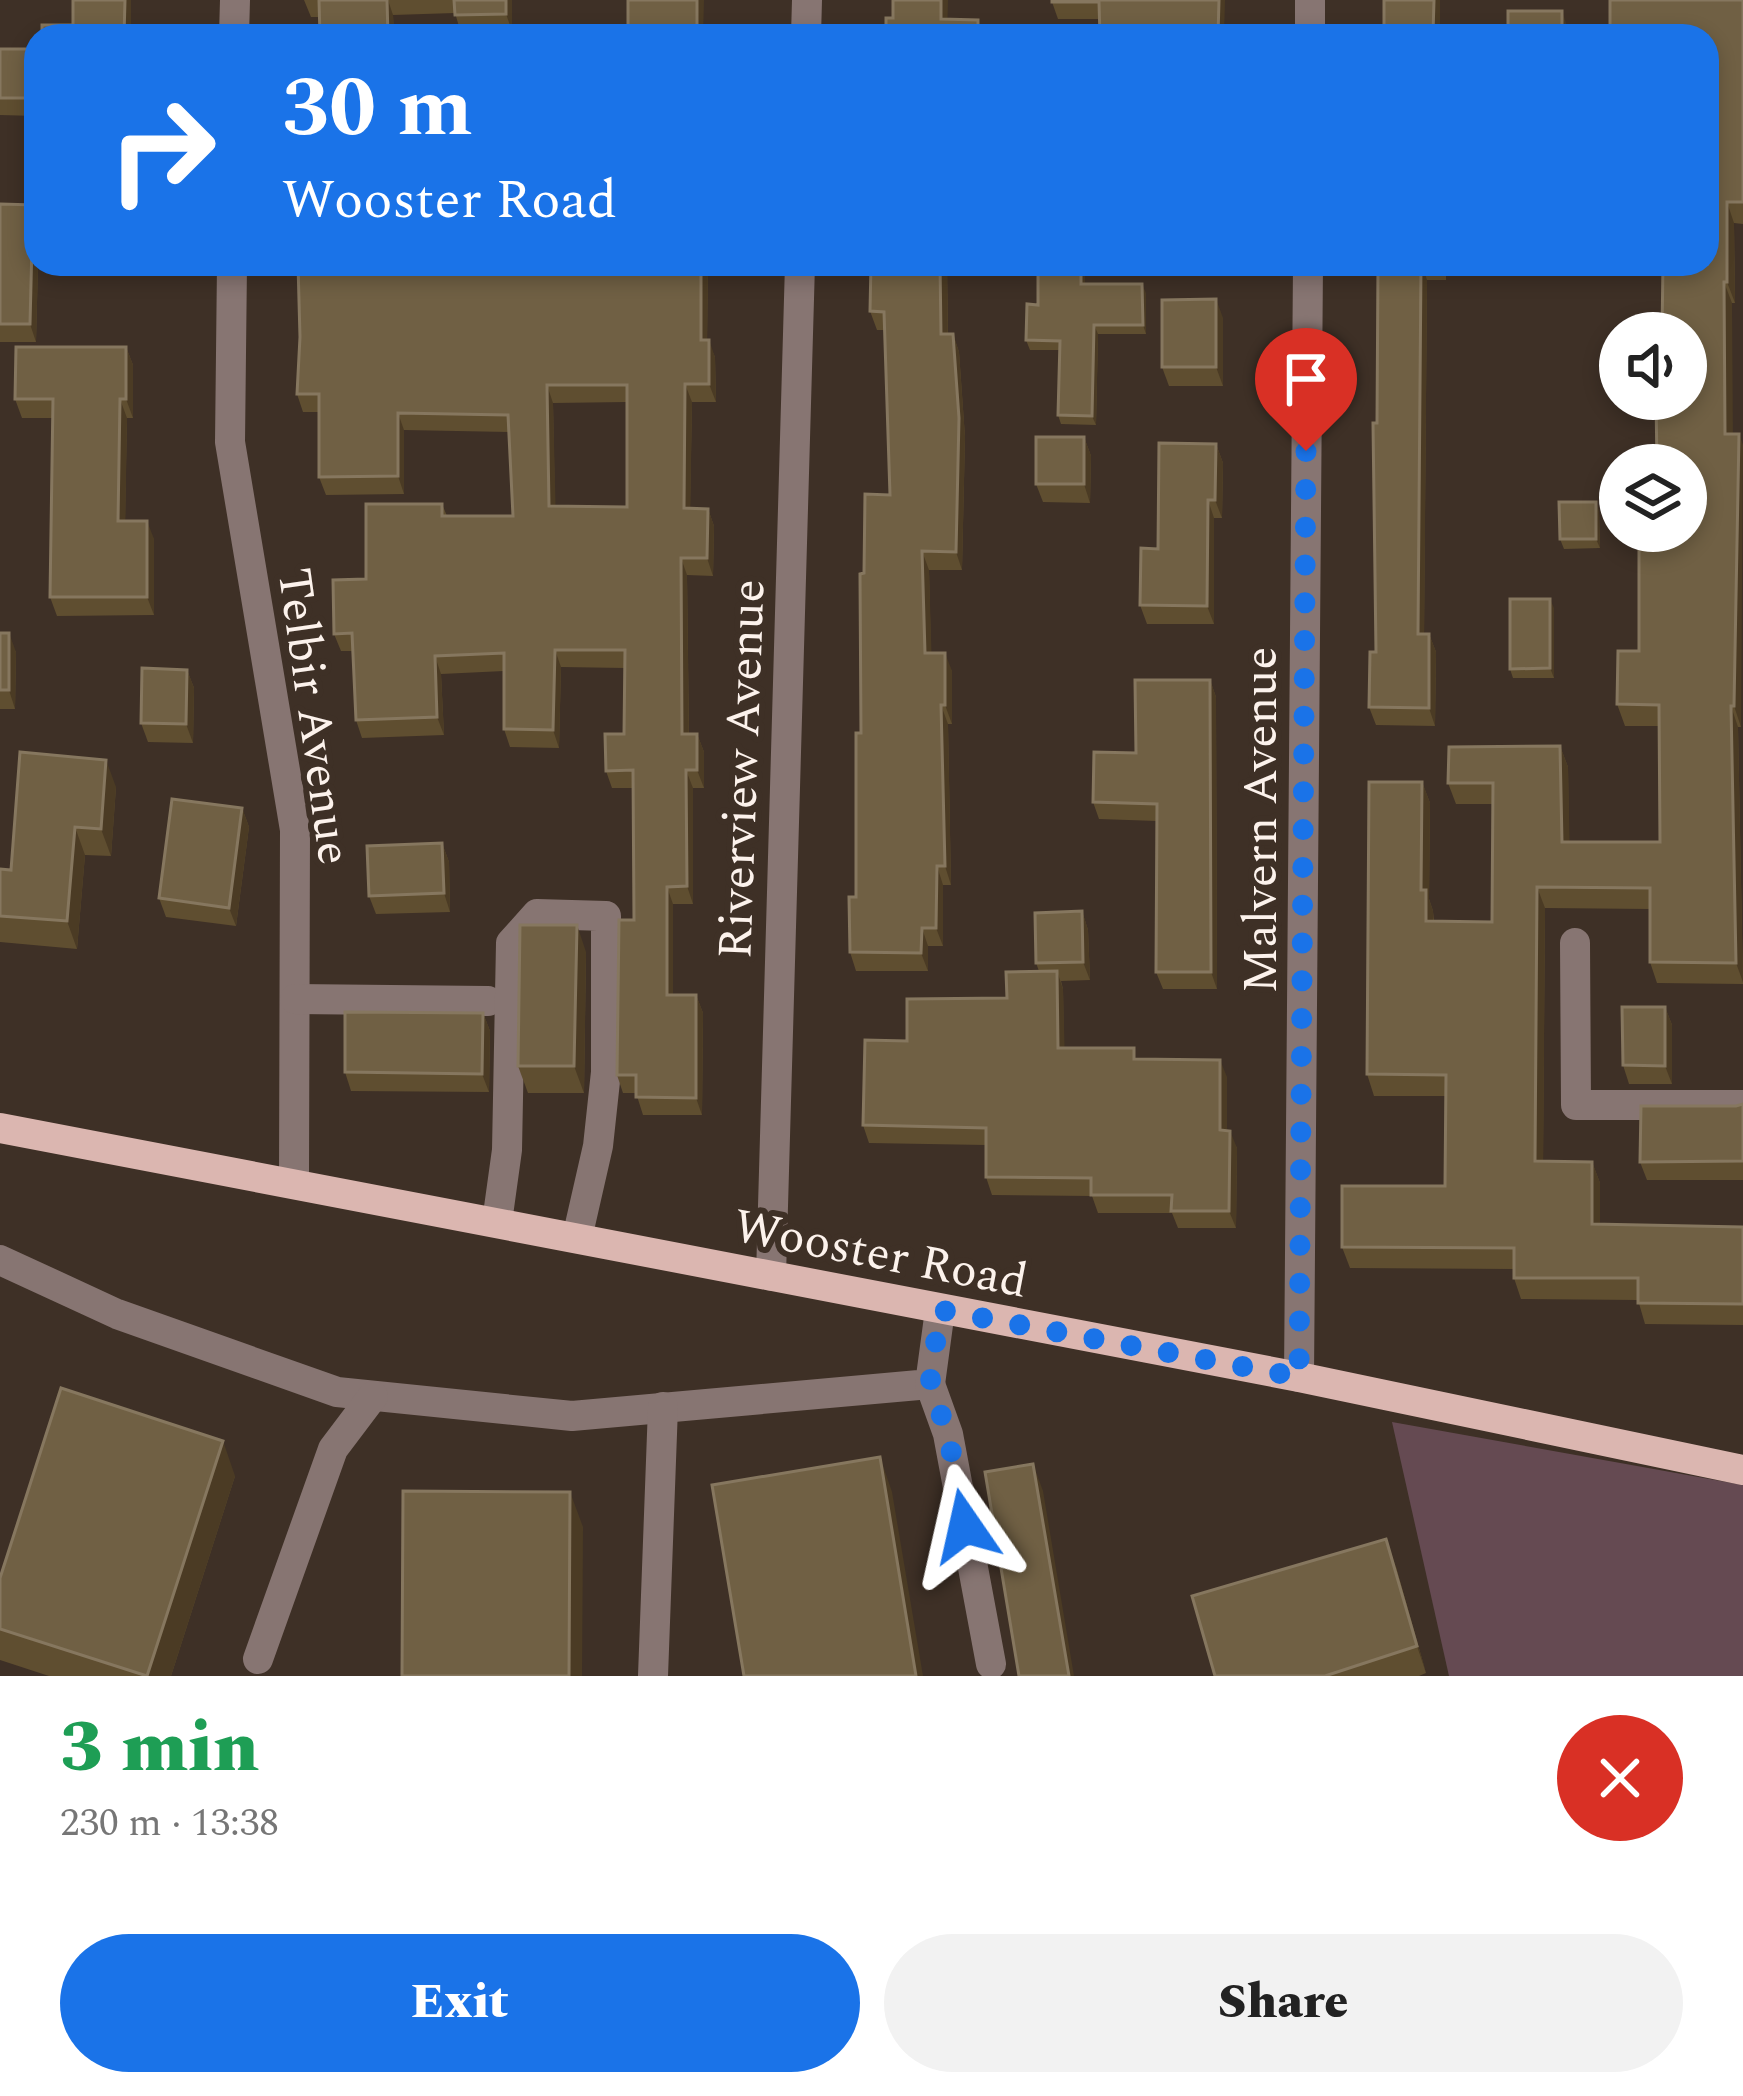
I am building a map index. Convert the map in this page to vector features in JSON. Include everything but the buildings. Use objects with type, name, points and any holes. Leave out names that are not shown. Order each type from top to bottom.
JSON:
[{"type":"main road","name":"Wooster Road","points":[[0,1128],[1299,1377],[1743,1470]]},
{"type":"street","name":"Telbir Avenue","points":[[232,276],[230,442],[295,830],[294,1182]]},
{"type":"street","name":"Riverview Avenue","points":[[771,1276],[800,276]]},
{"type":"street","name":"Malvern Avenue","points":[[1299,1377],[1308,276]]},
{"type":"street","points":[[497,1222],[507,1150],[511,943],[537,914],[606,916],[606,1072],[598,1146],[577,1238]]},
{"type":"street","points":[[1575,943],[1576,1105],[1743,1105]]},
{"type":"street","points":[[295,999],[488,1001]]},
{"type":"street","points":[[0,1260],[117,1314],[337,1392],[572,1416],[930,1384]]},
{"type":"street","points":[[940,1310],[930,1384],[948,1434],[991,1664]]},
{"type":"street","points":[[258,1659],[333,1449],[373,1396]]},
{"type":"street","points":[[653,1676],[663,1407]]},
{"type":"shaded area","points":[[1392,1422],[1743,1485],[1743,1676],[1449,1676]]},
{"type":"route","points":[[965,1526],[948,1434],[930,1384],[940,1310],[1299,1377],[1306,451]]}]
